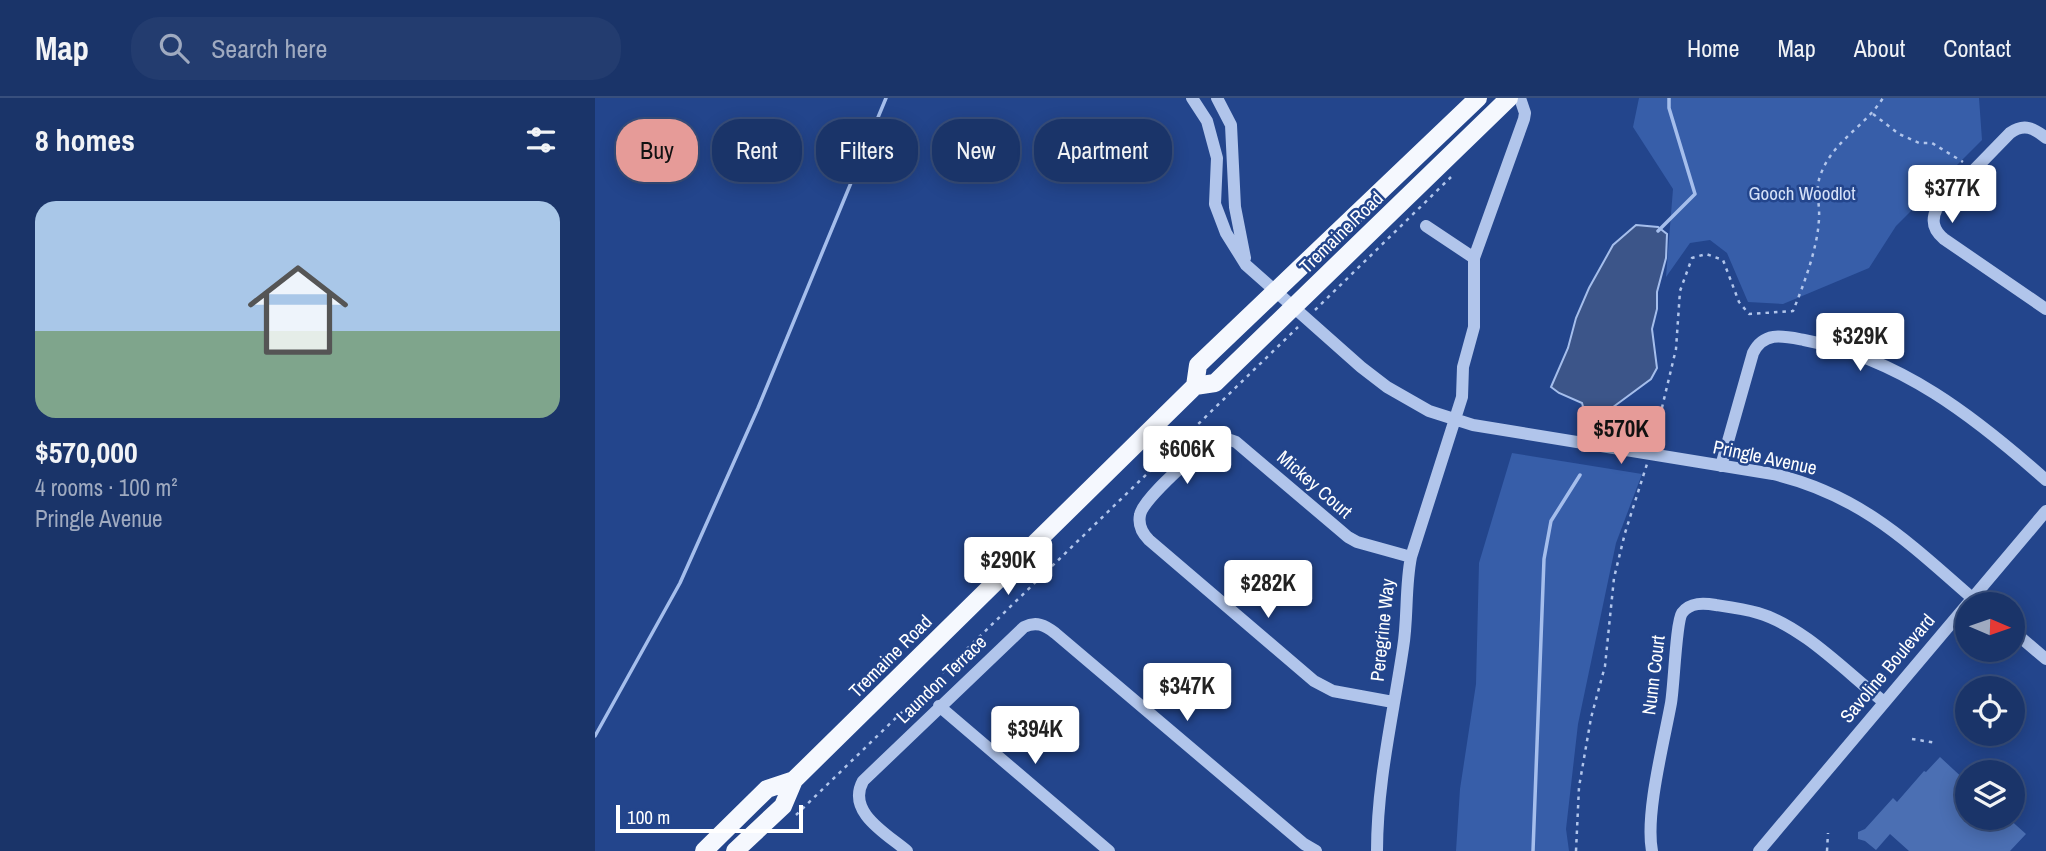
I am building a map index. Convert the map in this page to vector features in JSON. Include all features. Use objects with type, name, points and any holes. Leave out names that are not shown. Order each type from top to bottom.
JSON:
[{"type":"main road","name":"Tremaine Road","points":[[1195,386],[1198,365],[1478,98]]},
{"type":"main road","name":"Tremaine Road","points":[[735,851],[783,806],[794,780],[1195,386],[1215,383],[1299,313],[1509,98]]},
{"type":"main road","name":"Tremaine Road","points":[[704,851],[768,789],[794,780]]},
{"type":"street","name":"Pringle Avenue","points":[[1192,98],[1207,121],[1217,158],[1215,204],[1226,233],[1246,265],[1387,387],[1414,404],[1454,420],[1794,479],[1851,502],[1895,533],[1965,592]]},
{"type":"street","points":[[1217,98],[1231,125],[1235,207],[1246,265]]},
{"type":"street","name":"Peregrine Way","points":[[1377,851],[1386,744],[1404,643],[1411,557],[1462,397],[1463,367],[1474,327],[1474,258],[1524,119],[1525,113],[1520,98]]},
{"type":"street","points":[[2046,138],[2036,129],[2027,127],[2020,127],[2010,133],[1937,208],[1933,223],[1938,234],[1944,239],[2046,309]]},
{"type":"street","points":[[1426,226],[1474,258]]},
{"type":"street","points":[[1721,466],[1753,353],[1762,340],[1774,336],[1837,348],[1899,372],[1968,415],[2046,480]]},
{"type":"street","name":"Mickey Court","points":[[1393,702],[1333,691],[1314,681],[1149,540],[1140,526],[1140,513],[1149,499],[1207,443],[1226,438],[1236,442],[1347,537],[1411,557]]},
{"type":"street","name":"Savoline Boulevard","points":[[1983,592],[2046,511]]},
{"type":"street","name":"Nunn Court","points":[[1652,851],[1654,805],[1674,688],[1679,622],[1683,612],[1689,607],[1705,603],[1758,612],[1782,623],[1809,640],[1884,702]]},
{"type":"street","name":"Laundon Terrace","points":[[907,851],[866,816],[859,800],[860,786],[939,706],[1030,624],[1044,625],[1304,844],[1316,851]]},
{"type":"street","name":"Savoline Boulevard","points":[[1759,851],[1884,702],[1955,624]]},
{"type":"street","points":[[2025,641],[2046,659]]},
{"type":"street","points":[[939,706],[1109,851]]},
{"type":"path","points":[[1653,443],[1676,349],[1680,291],[1692,258],[1706,254],[1723,260],[1739,302],[1749,314],[1793,311],[1815,246],[1820,177],[1833,150],[1873,114],[1883,98]]},
{"type":"path","points":[[1873,114],[1899,134],[1919,143],[1932,143],[1963,162]]},
{"type":"path","points":[[793,818],[1299,313],[1454,174]]},
{"type":"path","points":[[1576,851],[1579,787],[1591,718],[1605,666],[1614,578],[1647,464]]},
{"type":"path","points":[[1912,739],[1937,743]]},
{"type":"path","points":[[1827,851],[1828,833]]},
{"type":"green space","name":"Gooch Woodlot","points":[[1639,98],[1979,98],[1982,140],[1896,226],[1869,268],[1783,304],[1748,302],[1727,253],[1710,240],[1690,243],[1666,277],[1673,189],[1633,127]]},
{"type":"green space","points":[[1512,453],[1642,474],[1616,543],[1578,724],[1566,829],[1569,851],[1456,851],[1460,789],[1476,684],[1479,563]]},
{"type":"shaded area","points":[[1636,225],[1658,227],[1667,234],[1666,258],[1657,292],[1657,309],[1652,329],[1657,368],[1651,379],[1601,416],[1584,410],[1582,403],[1551,387],[1589,288],[1613,245]]},
{"type":"building","points":[[1940,757],[1955,771],[1955,830],[2022,830],[2026,834],[2010,851],[1909,851],[1890,834],[1876,850],[1858,839],[1858,832],[1865,829],[1893,798],[1897,802],[1924,771]]},
{"type":"waterway","points":[[595,736],[680,583],[758,408],[886,98]]},
{"type":"waterway","points":[[1658,231],[1695,194],[1669,108],[1669,98]]},
{"type":"waterway","points":[[1533,851],[1544,559],[1551,521],[1580,475]]}]
